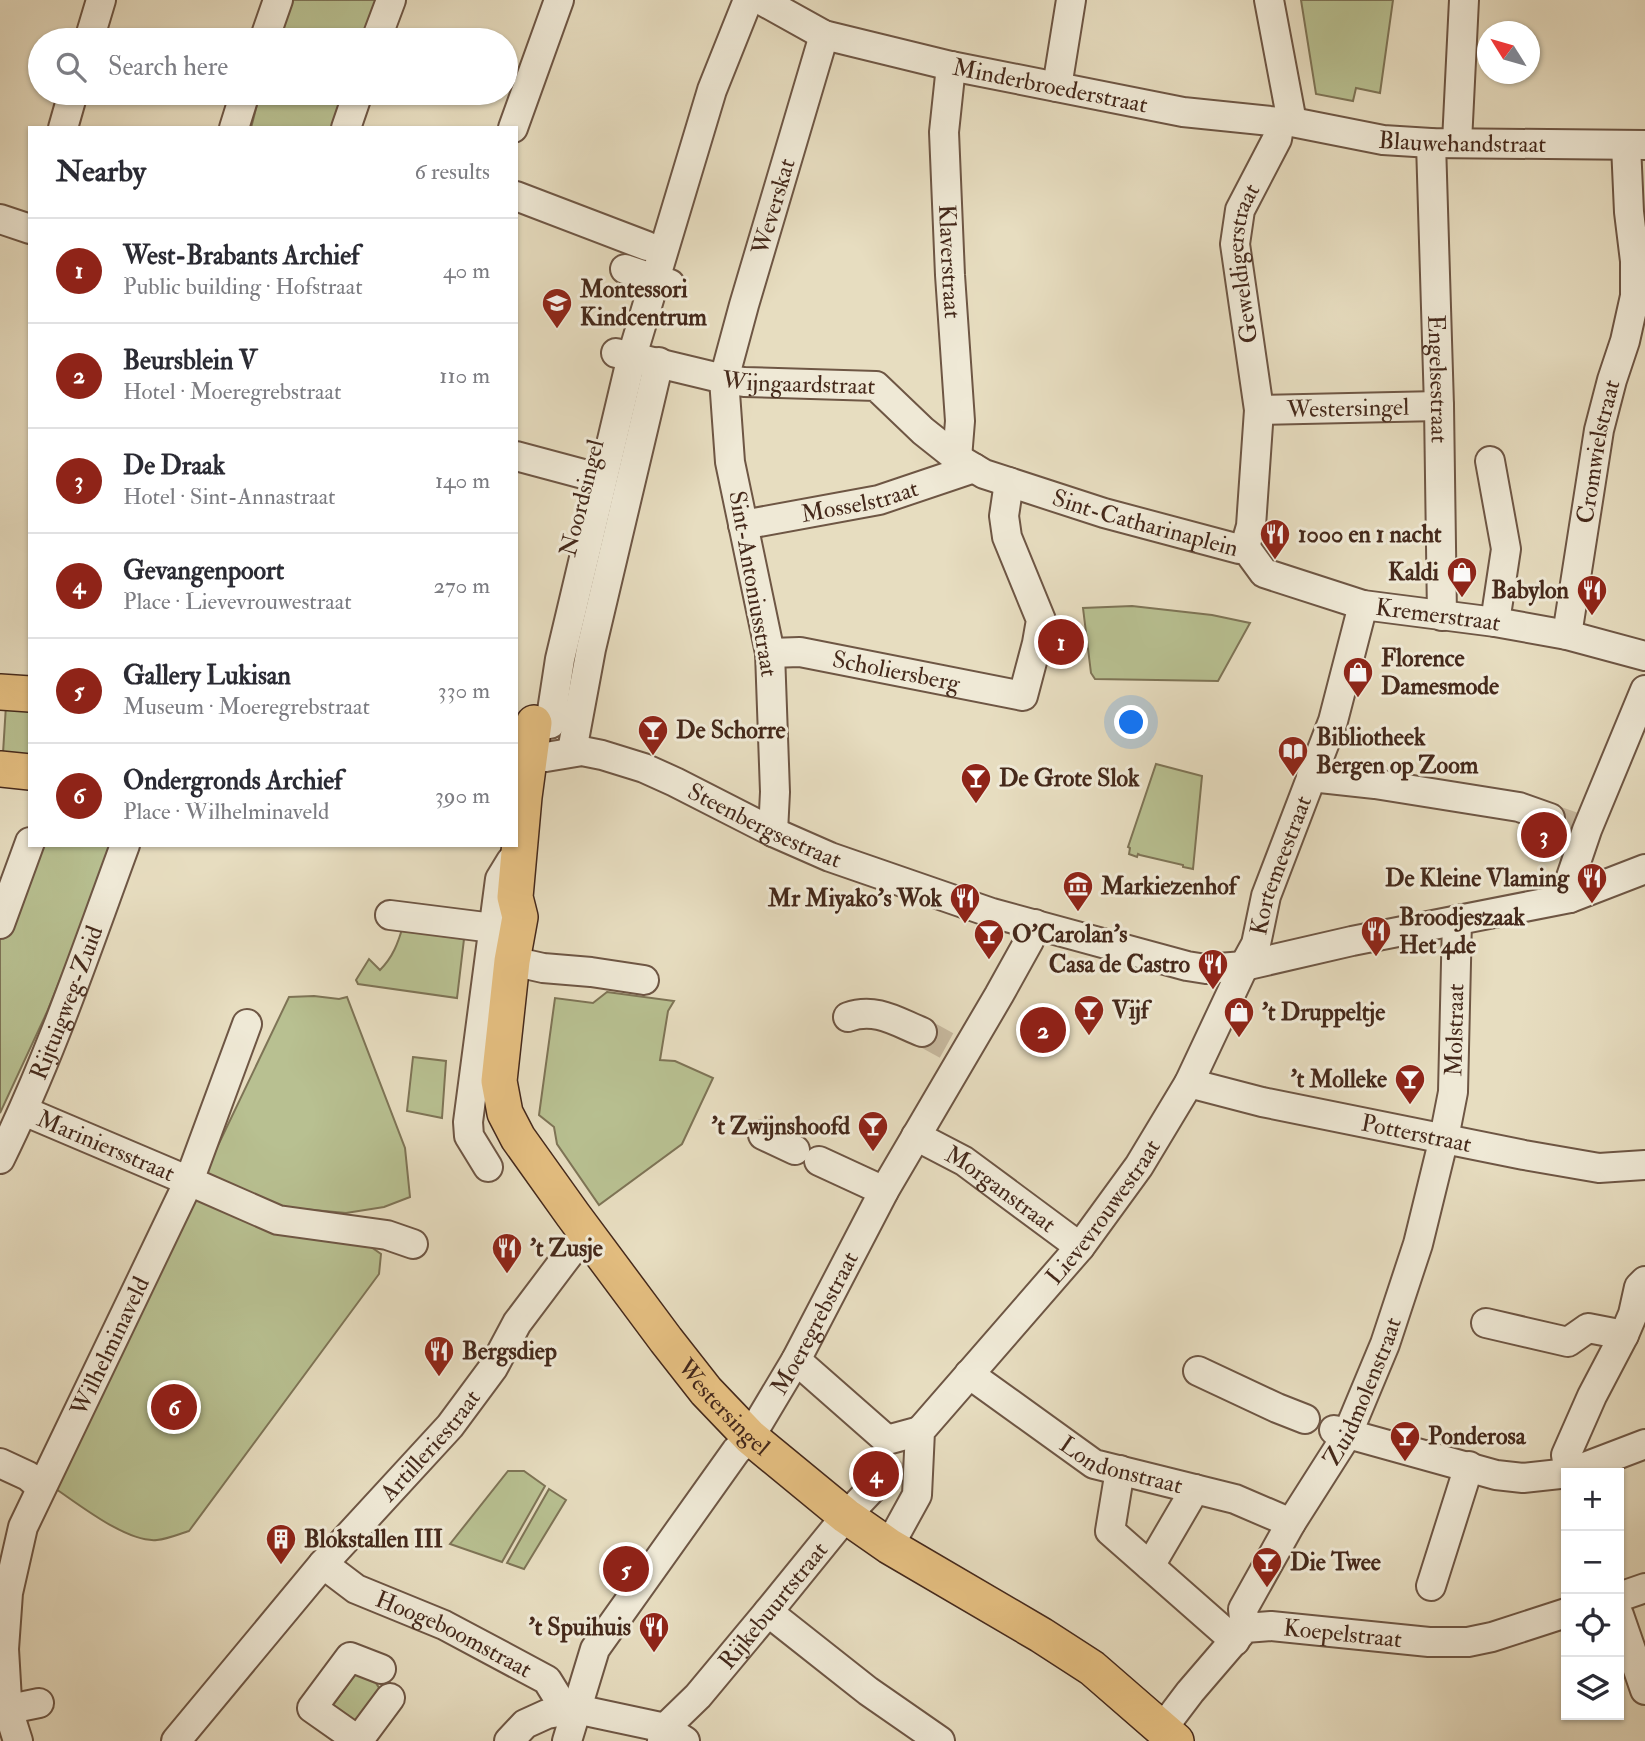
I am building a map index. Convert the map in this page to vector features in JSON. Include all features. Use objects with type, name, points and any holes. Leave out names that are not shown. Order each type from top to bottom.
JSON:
[{"type":"main road","points":[[0,692],[28,694]]},
{"type":"main road","name":"Westersingel","points":[[541,739],[527,797],[516,897],[506,922],[512,961],[499,1081],[505,1113],[518,1138],[706,1391],[750,1437],[846,1516],[889,1546],[1092,1668],[1169,1735]]},
{"type":"main road","points":[[0,769],[28,772]]},
{"type":"main road","name":"Westersingel","points":[[506,922],[529,904],[527,797]]},
{"type":"street","points":[[93,28],[101,0]]},
{"type":"street","points":[[268,28],[278,0]]},
{"type":"street","points":[[380,28],[391,0]]},
{"type":"street","points":[[514,126],[559,0]]},
{"type":"street","name":"Noordsingel","points":[[647,277],[647,246],[702,70],[730,0]]},
{"type":"street","name":"Noordsingel","points":[[541,739],[558,595],[587,475],[647,277],[712,90],[748,0]]},
{"type":"street","points":[[761,0],[824,35]]},
{"type":"street","points":[[1057,87],[1070,0]]},
{"type":"street","points":[[1269,0],[1286,122]]},
{"type":"street","name":"Engelsestraat","points":[[1442,616],[1439,406],[1444,143],[1464,0]]},
{"type":"street","name":"Minderbroederstraat","points":[[824,35],[951,66],[1183,112],[1286,122]]},
{"type":"street","name":"Weverskat","points":[[724,379],[824,35]]},
{"type":"street","name":"Klaverstraat","points":[[951,66],[944,132],[950,275],[965,463]]},
{"type":"street","points":[[64,126],[70,105]]},
{"type":"street","points":[[235,126],[241,105]]},
{"type":"street","points":[[347,126],[354,105]]},
{"type":"street","name":"Blauwehandstraat","points":[[1286,122],[1383,140],[1636,145]]},
{"type":"street","name":"Geweldigerstraat","points":[[1259,410],[1235,244],[1240,210],[1286,122]]},
{"type":"street","name":"Cromwielstraat","points":[[1567,635],[1600,430],[1635,296],[1635,261],[1629,212],[1636,145]]},
{"type":"street","points":[[518,197],[647,246]]},
{"type":"street","points":[[0,219],[28,228]]},
{"type":"street","name":"Noordsingel","points":[[541,739],[624,355]]},
{"type":"street","name":"Wijngaardstraat","points":[[624,355],[744,382],[876,386],[923,432],[965,463]]},
{"type":"street","name":"Noordsingel","points":[[541,739],[591,649],[659,362]]},
{"type":"street","name":"Sint-Antoniusstraat","points":[[724,379],[730,462],[770,653],[775,792],[773,832]]},
{"type":"street","name":"Westersingel","points":[[1259,410],[1439,406]]},
{"type":"street","name":"Sint-Catharinaplein","points":[[965,463],[984,474],[1092,510],[1238,549],[1245,547],[1251,526],[1259,410]]},
{"type":"street","points":[[518,457],[587,475]]},
{"type":"street","points":[[1490,461],[1506,549],[1495,622]]},
{"type":"street","name":"Mosselstraat","points":[[743,525],[879,500],[965,463]]},
{"type":"street","name":"Scholiersberg","points":[[770,653],[800,652],[1023,696],[1041,620],[1007,537],[1004,516],[1009,482]]},
{"type":"street","name":"Kremerstraat","points":[[1245,547],[1264,573],[1363,605],[1495,622],[1567,635],[1645,656]]},
{"type":"street","name":"Kortemeestraat","points":[[1244,966],[1256,944],[1266,896],[1334,721],[1363,605]]},
{"type":"street","points":[[1570,898],[1571,825],[1645,690]]},
{"type":"street","name":"Steenbergsestraat","points":[[541,739],[644,768],[830,857],[992,913],[1206,969],[1244,966],[1352,941],[1570,898],[1645,869]]},
{"type":"street","points":[[1311,777],[1519,807],[1571,825]]},
{"type":"street","points":[[0,924],[28,847]]},
{"type":"street","name":"Rijtuigweg-Zuid","points":[[0,1159],[24,1111],[74,986],[124,847]]},
{"type":"street","points":[[390,915],[506,922]]},
{"type":"street","name":"Molstraat","points":[[1444,1138],[1453,1092],[1457,920]]},
{"type":"street","name":"Westersingel","points":[[488,1167],[469,1136],[468,1122],[506,922]]},
{"type":"street","name":"Moeregrebstraat","points":[[566,1741],[595,1649],[736,1451],[750,1437],[796,1360],[884,1191],[1029,941],[1035,924]]},
{"type":"street","points":[[512,961],[543,968],[644,980]]},
{"type":"street","name":"Lievevrouwestraat","points":[[902,1456],[920,1431],[1080,1247],[1139,1166],[1189,1083],[1244,966]]},
{"type":"street","points":[[848,1017],[854,1014],[879,1014],[922,1032]]},
{"type":"street","name":"Wilhelminaveld","points":[[18,1741],[5,1710],[4,1649],[8,1593],[23,1527],[188,1181],[247,1024]]},
{"type":"street","name":"Potterstraat","points":[[1189,1083],[1262,1102],[1524,1156],[1599,1168],[1645,1165]]},
{"type":"street","name":"Mariniersstraat","points":[[24,1111],[188,1181]]},
{"type":"street","points":[[763,1135],[884,1191]]},
{"type":"street","name":"Morganstraat","points":[[916,1136],[964,1161],[1080,1247]]},
{"type":"street","name":"Zuidmolenstraat","points":[[1240,1634],[1243,1609],[1385,1344],[1418,1244],[1444,1138]]},
{"type":"street","points":[[188,1181],[278,1220],[387,1235],[413,1244]]},
{"type":"street","name":"Artilleriestraat","points":[[176,1741],[323,1564],[450,1426],[494,1368],[517,1323],[587,1233]]},
{"type":"street","points":[[1568,1468],[1566,1455],[1592,1396],[1624,1335],[1633,1314],[1639,1287],[1644,1281]]},
{"type":"street","points":[[1486,1323],[1568,1342],[1588,1328],[1624,1335]]},
{"type":"street","points":[[796,1360],[887,1440],[920,1431],[917,1495],[889,1546]]},
{"type":"street","points":[[1198,1371],[1305,1419]]},
{"type":"street","name":"Londonstraat","points":[[969,1374],[1094,1464],[1235,1499],[1291,1523]]},
{"type":"street","points":[[1340,1432],[1496,1475],[1523,1478],[1561,1474]]},
{"type":"street","points":[[1582,1468],[1645,1444]]},
{"type":"street","points":[[0,1463],[28,1476],[41,1487]]},
{"type":"street","points":[[1431,1586],[1469,1466]]},
{"type":"street","points":[[1120,1470],[1110,1531],[1150,1566],[1240,1634],[1190,1692],[1169,1735]]},
{"type":"street","points":[[846,1516],[880,1480]]},
{"type":"street","points":[[1150,1566],[1195,1489]]},
{"type":"street","name":"Rijkebuurtstraat","points":[[671,1737],[698,1696],[846,1516]]},
{"type":"street","name":"Hoogeboomstraat","points":[[323,1564],[356,1589],[444,1625],[547,1680],[560,1701],[576,1709]]},
{"type":"street","points":[[1624,1595],[1645,1588]]},
{"type":"street","points":[[768,1612],[868,1691],[940,1741]]},
{"type":"street","name":"Koepelstraat","points":[[1240,1634],[1271,1626],[1429,1642],[1468,1642],[1561,1616]]},
{"type":"street","points":[[1624,1629],[1645,1690]]},
{"type":"street","points":[[381,1669],[350,1657],[312,1708],[358,1741],[390,1698]]},
{"type":"street","points":[[5,1710],[39,1703]]},
{"type":"street","points":[[509,1741],[525,1724],[547,1714],[576,1709],[671,1737]]},
{"type":"green space","points":[[293,0],[382,0],[372,28],[282,28]]},
{"type":"green space","points":[[1301,0],[1393,0],[1380,93],[1356,88],[1353,101],[1316,94]]},
{"type":"green space","points":[[257,105],[347,105],[340,126],[252,126]]},
{"type":"green space","points":[[1132,606],[1212,615],[1250,623],[1218,681],[1095,679],[1091,673],[1083,608]]},
{"type":"green space","points":[[6,705],[28,707],[28,755],[3,753]]},
{"type":"green space","points":[[1156,764],[1202,776],[1193,869],[1129,854],[1128,847]]},
{"type":"green space","points":[[35,847],[113,847],[47,1012],[0,1113],[0,940]]},
{"type":"green space","points":[[403,926],[460,932],[458,938],[464,939],[457,998],[358,984],[356,980],[369,959],[380,970],[385,965]]},
{"type":"green space","points":[[607,992],[674,1001],[668,1011],[660,1060],[675,1061],[713,1078],[682,1144],[599,1205],[557,1144],[554,1127],[539,1115],[555,998],[593,1003]]},
{"type":"green space","points":[[289,997],[339,999],[347,997],[405,1148],[410,1197],[384,1207],[346,1213],[270,1206],[201,1181]]},
{"type":"green space","points":[[413,1057],[446,1061],[442,1118],[407,1111]]},
{"type":"green space","points":[[189,1197],[275,1231],[361,1240],[381,1254],[379,1274],[189,1531],[157,1540],[145,1539],[119,1530],[56,1489]]},
{"type":"green space","points":[[508,1471],[524,1471],[545,1486],[502,1562],[450,1544]]},
{"type":"green space","points":[[549,1489],[566,1500],[524,1569],[507,1563]]},
{"type":"green space","points":[[362,1665],[375,1678],[383,1694],[361,1725],[333,1705]]},
{"type":"tunnel","points":[[1550,818],[1576,827]]},
{"type":"tunnel","points":[[922,1032],[964,1055]]},
{"type":"tunnel","points":[[880,1480],[902,1456]]},
{"type":"place","name":"Montessori Kindcentrum","points":[[557,330]]},
{"type":"place","name":"1000 en 1 nacht","points":[[1275,561]]},
{"type":"place","name":"Kaldi","points":[[1462,599]]},
{"type":"place","name":"Babylon","points":[[1592,617]]},
{"type":"place","name":"West-Brabants Archief","points":[[1061,642]]},
{"type":"place","name":"Florence Damesmode","points":[[1358,699]]},
{"type":"place","name":"De Schorre","points":[[653,757]]},
{"type":"place","name":"Bibliotheek Bergen op Zoom","points":[[1293,778]]},
{"type":"place","name":"De Grote Slok","points":[[976,805]]},
{"type":"place","name":"De Draak","points":[[1544,835]]},
{"type":"place","name":"De Kleine Vlaming","points":[[1592,905]]},
{"type":"place","name":"Markiezenhof","points":[[1078,913]]},
{"type":"place","name":"Mr Miyako's Wok","points":[[965,925]]},
{"type":"place","name":"Broodjeszaak Het 4de","points":[[1376,958]]},
{"type":"place","name":"O'Carolan's","points":[[989,961]]},
{"type":"place","name":"Casa de Castro","points":[[1213,991]]},
{"type":"place","name":"Beursblein V","points":[[1043,1030]]},
{"type":"place","name":"Vijf","points":[[1089,1037]]},
{"type":"place","name":"'t Druppeltje","points":[[1239,1039]]},
{"type":"place","name":"'t Molleke","points":[[1410,1106]]},
{"type":"place","name":"'t Zwijnshoofd","points":[[873,1153]]},
{"type":"place","name":"'t Zusje","points":[[507,1275]]},
{"type":"place","name":"Bergsdiep","points":[[439,1378]]},
{"type":"place","name":"Ondergronds Archief","points":[[174,1407]]},
{"type":"place","name":"Ponderosa","points":[[1405,1463]]},
{"type":"place","name":"Gevangenpoort","points":[[876,1474]]},
{"type":"place","name":"Blokstallen III","points":[[281,1566]]},
{"type":"place","name":"Gallery Lukisan","points":[[626,1569]]},
{"type":"place","name":"Die Twee","points":[[1267,1589]]},
{"type":"place","name":"'t Spuihuis","points":[[654,1654]]}]
